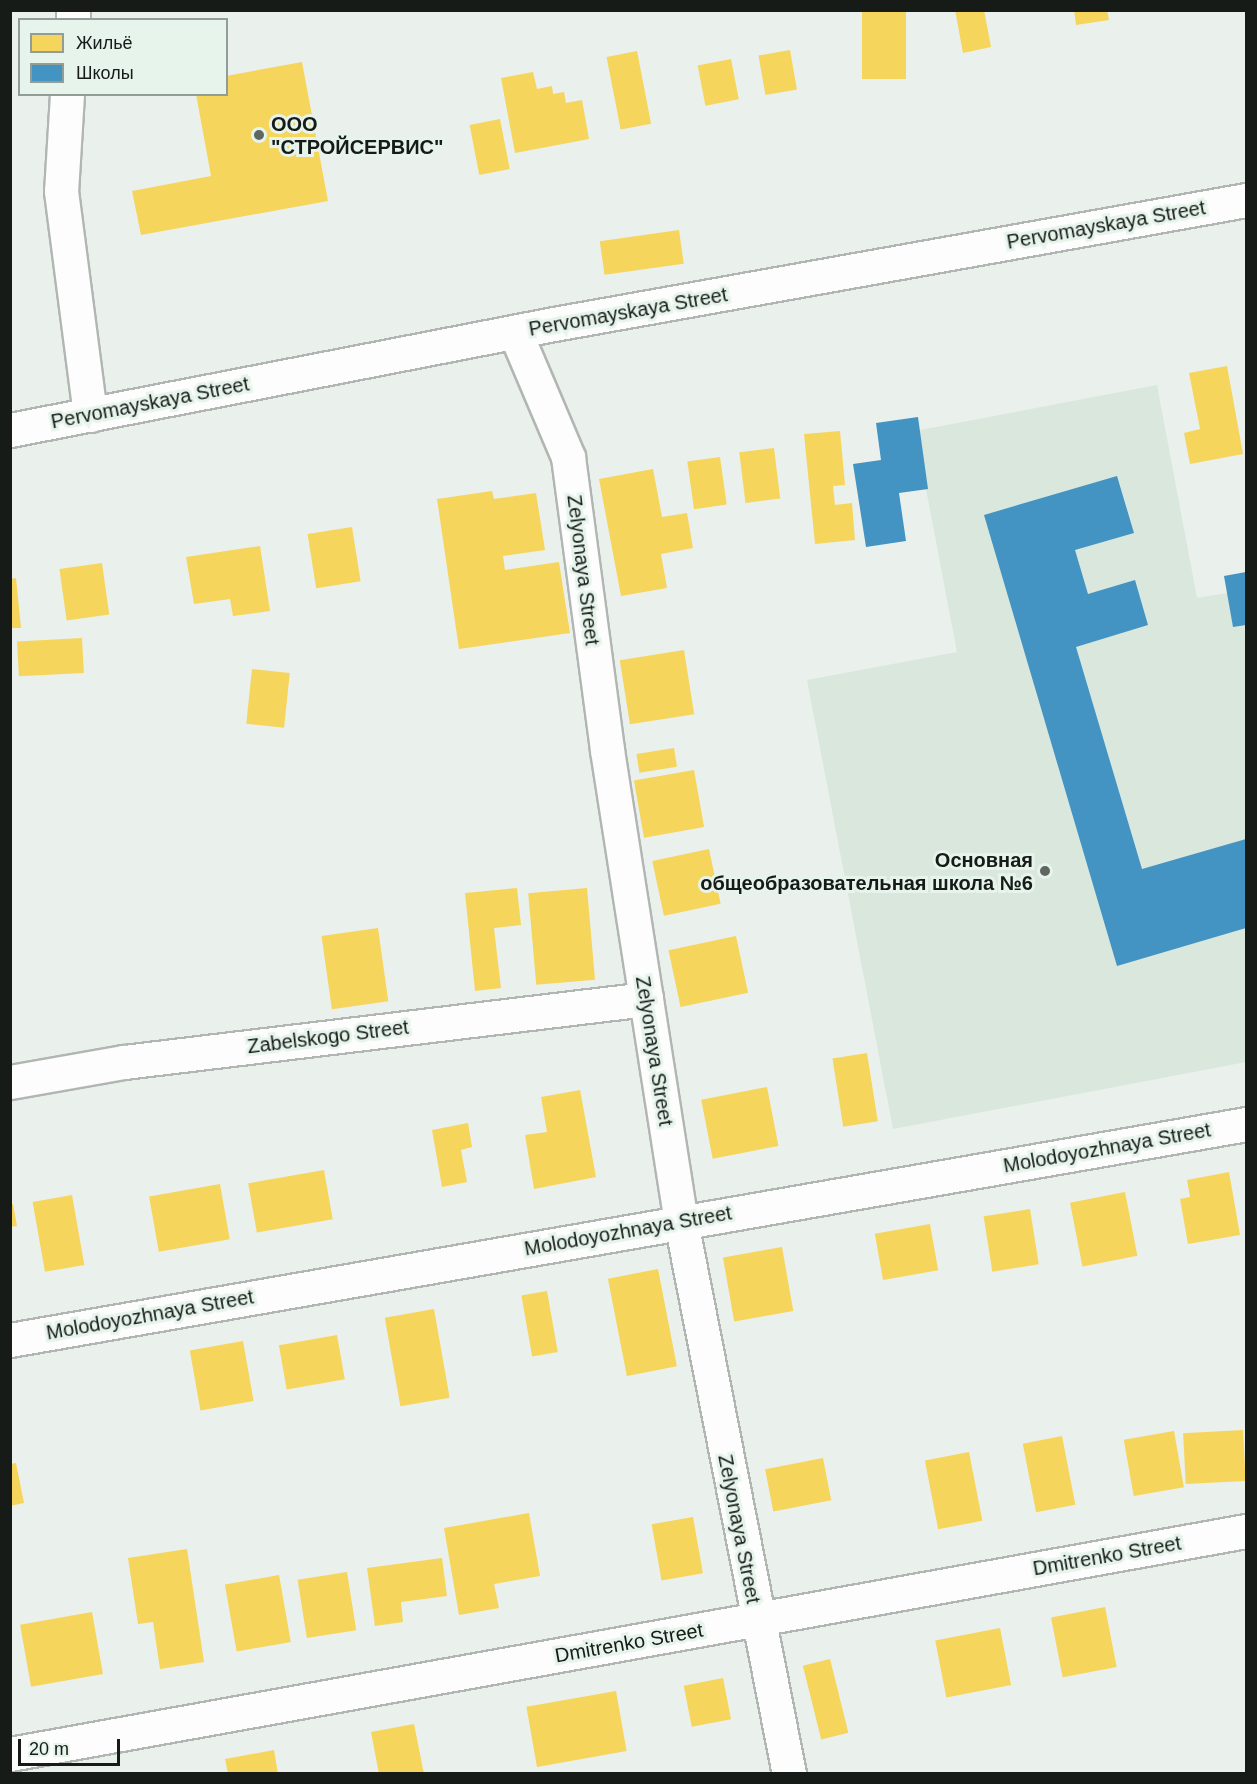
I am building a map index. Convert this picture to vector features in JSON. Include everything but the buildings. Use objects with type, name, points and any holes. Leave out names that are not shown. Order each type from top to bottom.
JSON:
[{"type":"street","points":[[67,96],[61,191],[90,415]]},
{"type":"street","name":"Pervomayskaya Street","points":[[10,430],[515,332],[1246,200]]},
{"type":"street","name":"Zelyonaya Street","points":[[515,332],[568,457],[607,750],[681,1222],[757,1620],[789,1773]]},
{"type":"street","name":"Zabelskogo Street","points":[[10,1082],[124,1062],[646,999]]},
{"type":"street","name":"Molodoyozhnaya Street","points":[[10,1340],[1246,1124]]},
{"type":"street","name":"Dmitrenko Street","points":[[10,1754],[1246,1531]]},
{"type":"shaded area","name":"Основная общеобразовательная школа №6","points":[[1157,385],[1197,598],[1246,590],[1246,1062],[893,1129],[807,680],[957,652],[915,431]]},
{"type":"place","name":"ООО \"СТРОЙСЕРВИС\"","points":[[259,135]]},
{"type":"place","name":"Основная общеобразовательная школа №6","points":[[1045,871]]}]
